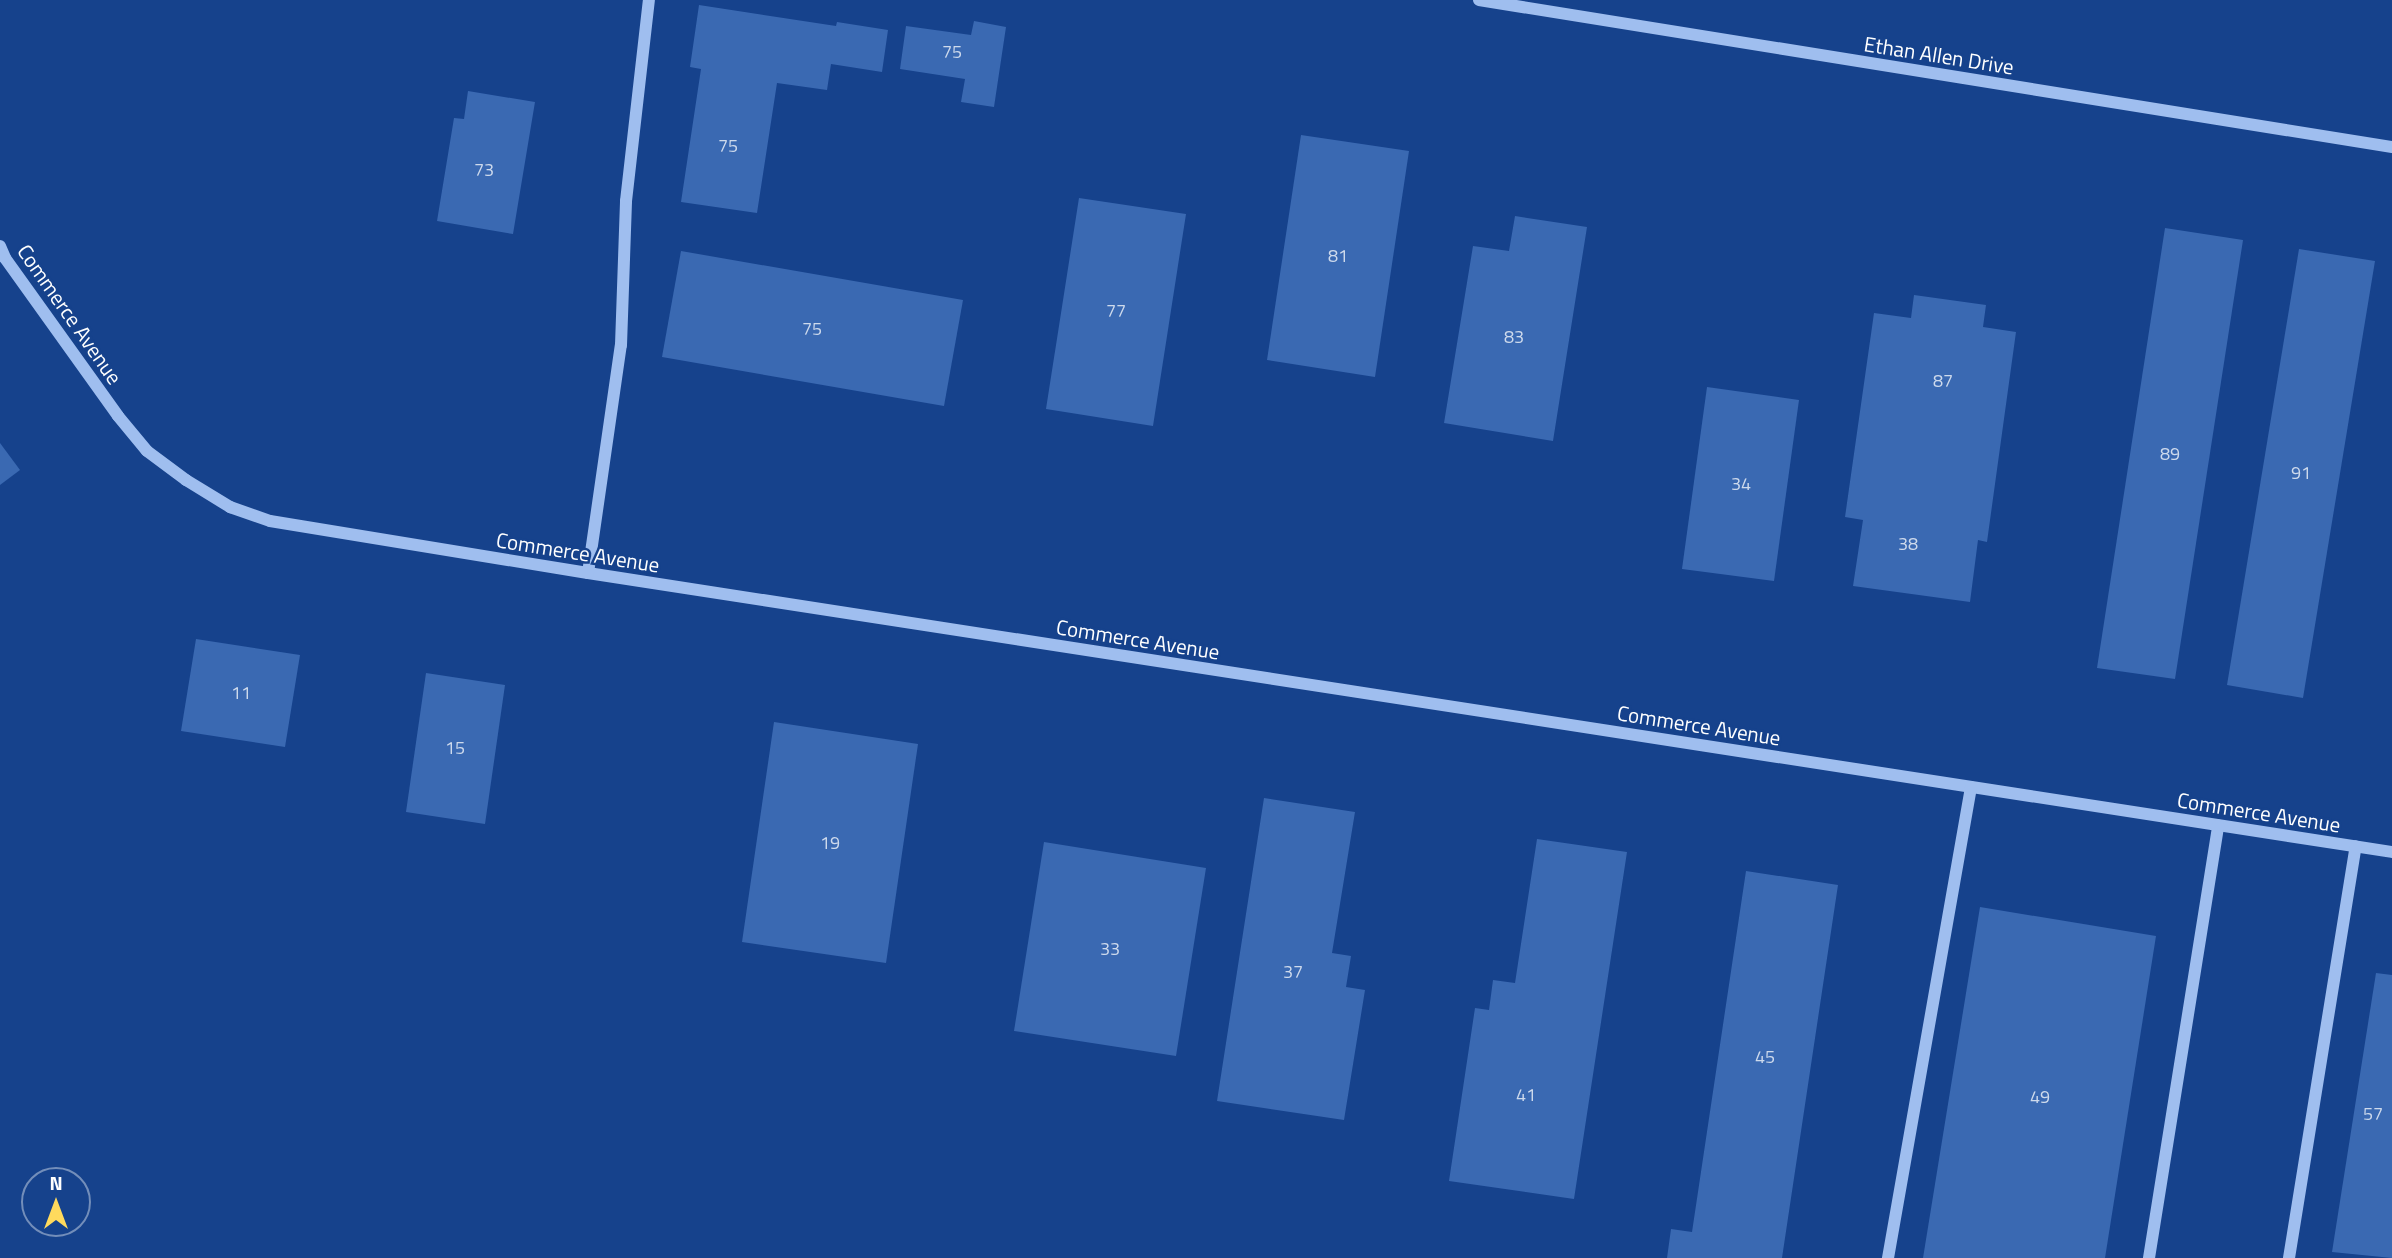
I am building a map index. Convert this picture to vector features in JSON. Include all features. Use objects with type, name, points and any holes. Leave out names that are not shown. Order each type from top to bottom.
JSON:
[{"type":"street","points":[[588,573],[621,345],[626,201],[649,0]]},
{"type":"street","name":"Ethan Allen Drive","points":[[1479,0],[2392,147]]},
{"type":"street","name":"Commerce Avenue","points":[[2,255],[118,416],[147,451],[186,480],[230,507],[270,521],[314,531],[2392,852]]},
{"type":"street","points":[[1888,1258],[1971,787]]},
{"type":"street","points":[[2149,1258],[2218,825]]},
{"type":"street","points":[[2289,1258],[2356,846]]},
{"type":"building","points":[[699,5],[836,26],[837,22],[888,30],[882,72],[831,64],[827,90],[777,83],[757,213],[681,202],[701,69],[690,67]]},
{"type":"building","points":[[974,21],[1006,27],[994,107],[961,102],[965,79],[900,69],[906,26],[971,35]]},
{"type":"building","points":[[468,91],[535,102],[513,234],[437,221],[454,118],[464,119]]},
{"type":"building","points":[[1301,135],[1409,151],[1375,377],[1267,360]]},
{"type":"building","points":[[1079,198],[1186,214],[1153,426],[1046,409]]},
{"type":"building","points":[[1515,216],[1587,227],[1553,441],[1444,423],[1473,246],[1509,251]]},
{"type":"building","points":[[2165,228],[2243,240],[2175,679],[2097,668]]},
{"type":"building","points":[[2299,249],[2375,261],[2303,698],[2227,685]]},
{"type":"building","points":[[681,251],[963,300],[944,406],[662,357]]},
{"type":"building","points":[[1914,295],[1986,305],[1983,327],[2016,332],[1987,542],[1978,540],[1970,602],[1853,586],[1863,520],[1845,517],[1874,313],[1911,318]]},
{"type":"building","points":[[1707,387],[1799,400],[1774,581],[1682,569]]},
{"type":"building","points":[[0,443],[20,470],[0,485]]},
{"type":"building","points":[[196,639],[300,655],[285,747],[181,731]]},
{"type":"building","points":[[426,673],[505,685],[485,824],[406,812]]},
{"type":"building","points":[[774,722],[918,744],[886,963],[742,942]]},
{"type":"building","points":[[1264,798],[1355,812],[1332,953],[1351,956],[1346,987],[1365,990],[1344,1120],[1217,1101]]},
{"type":"building","points":[[1537,839],[1627,852],[1574,1199],[1449,1181],[1475,1008],[1489,1010],[1493,980],[1515,983]]},
{"type":"building","points":[[1044,842],[1206,868],[1176,1056],[1014,1031]]},
{"type":"building","points":[[1746,871],[1838,885],[1782,1258],[1667,1258],[1671,1229],[1692,1232]]},
{"type":"building","points":[[1980,907],[2156,936],[2105,1258],[1923,1258]]},
{"type":"building","points":[[2376,973],[2392,975],[2392,1258],[2332,1252]]}]
